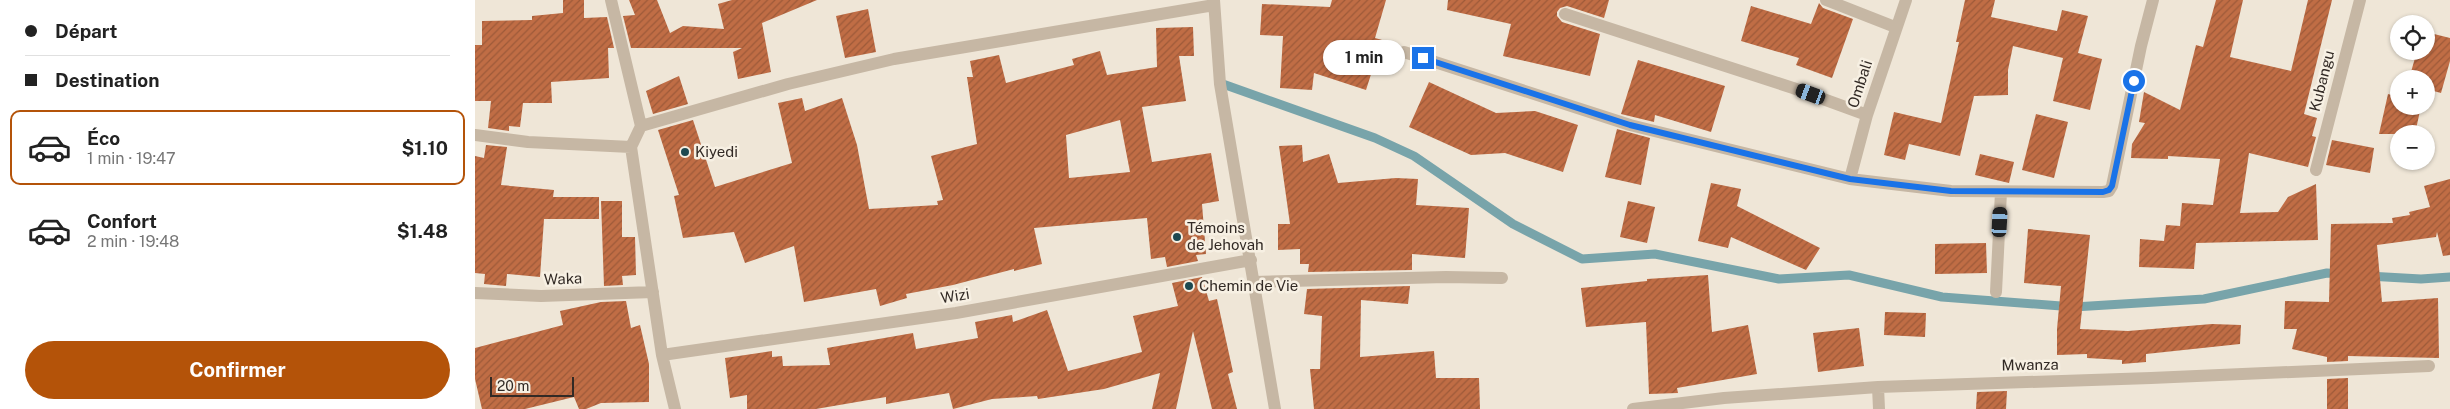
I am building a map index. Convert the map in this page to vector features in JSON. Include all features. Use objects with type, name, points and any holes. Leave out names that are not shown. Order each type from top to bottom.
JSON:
[{"type":"street","points":[[611,0],[641,126],[631,147],[662,355],[675,409]]},
{"type":"street","points":[[1826,0],[1895,27]]},
{"type":"street","name":"Ombali","points":[[1850,179],[1867,114],[1895,27],[1906,0]]},
{"type":"street","points":[[1404,52],[1630,125],[1850,179],[1951,191],[2103,192],[2109,190],[2112,186],[2141,46],[2153,0]]},
{"type":"street","name":"Kubangu","points":[[2316,170],[2360,0]]},
{"type":"street","points":[[641,126],[788,84],[893,59],[1214,2],[1220,84],[1275,409]]},
{"type":"street","points":[[1565,14],[1867,114]]},
{"type":"street","points":[[475,135],[528,142],[631,147]]},
{"type":"street","points":[[1996,292],[2001,192]]},
{"type":"street","name":"Wizi","points":[[662,355],[956,313],[1251,260]]},
{"type":"street","points":[[1255,282],[1445,277],[1502,278]]},
{"type":"street","name":"Waka","points":[[475,293],[541,296],[653,292]]},
{"type":"street","name":"Mwanza","points":[[1633,409],[1724,398],[1878,387],[2429,366]]},
{"type":"street","points":[[1878,387],[1879,409]]},
{"type":"building","points":[[563,0],[584,0],[584,18],[607,17],[614,48],[608,48],[609,78],[551,82],[552,103],[523,103],[520,127],[509,126],[509,131],[488,128],[491,101],[475,101],[475,45],[482,45],[482,21],[532,20],[532,16],[563,13]]},
{"type":"building","points":[[629,0],[657,0],[670,33],[683,26],[724,29],[718,4],[732,0],[817,0],[762,23],[771,72],[738,79],[733,52],[742,48],[631,48],[623,16],[635,15]]},
{"type":"building","points":[[1332,0],[1386,0],[1375,38],[1382,40],[1366,90],[1314,73],[1312,90],[1280,88],[1283,36],[1260,35],[1262,4],[1330,7]]},
{"type":"building","points":[[1448,0],[1609,0],[1604,18],[1567,6],[1560,8],[1557,12],[1557,16],[1562,22],[1600,34],[1590,76],[1503,56],[1511,24],[1447,10]]},
{"type":"building","points":[[1965,0],[1995,0],[1991,17],[2057,31],[2062,10],[2088,16],[2078,53],[2102,59],[2090,110],[2053,101],[2063,58],[2013,46],[2008,70],[2008,95],[1974,96],[1960,156],[1909,144],[1905,160],[1884,155],[1894,112],[1941,123],[1959,42],[1956,42]]},
{"type":"building","points":[[2216,0],[2243,0],[2230,57],[2291,71],[2308,0],[2332,0],[2304,114],[2317,118],[2312,136],[2316,137],[2308,167],[2249,153],[2240,213],[2278,212],[2288,197],[2316,184],[2318,240],[2196,243],[2194,269],[2139,267],[2140,239],[2164,241],[2166,225],[2180,226],[2182,203],[2213,205],[2220,159],[2168,156],[2168,159],[2131,158],[2132,144],[2145,123],[2139,122],[2144,92],[2180,110],[2196,45],[2203,47]]},
{"type":"building","points":[[1819,3],[1823,8],[1853,19],[1832,78],[1796,65],[1799,58],[1741,41],[1751,6],[1811,24]]},
{"type":"building","points":[[868,9],[876,52],[845,58],[836,16]]},
{"type":"building","points":[[1193,27],[1194,56],[1179,56],[1186,101],[1142,107],[1152,162],[1211,153],[1219,201],[1202,204],[1206,254],[1196,255],[1198,261],[1167,267],[1165,257],[1151,259],[1147,218],[1034,228],[1042,264],[906,294],[907,298],[880,306],[876,289],[804,302],[794,246],[745,263],[734,232],[683,238],[674,196],[679,195],[658,130],[693,120],[715,187],[792,163],[778,103],[802,98],[805,111],[842,98],[857,145],[869,209],[938,205],[937,201],[943,200],[931,156],[977,144],[967,77],[973,77],[970,61],[999,55],[1006,83],[1074,65],[1072,59],[1100,51],[1107,75],[1157,67],[1156,28]],"holes":[[[1120,120],[1130,172],[1069,178],[1066,135]]]},
{"type":"building","points":[[2435,34],[2450,38],[2450,61],[2441,93],[2435,91],[2435,70],[2412,70],[2414,60],[2435,60]]},
{"type":"building","points":[[1638,60],[1725,86],[1711,132],[1655,115],[1654,122],[1621,114]]},
{"type":"building","points":[[679,76],[688,104],[653,114],[646,91]]},
{"type":"building","points":[[1429,82],[1496,113],[1535,111],[1578,125],[1563,172],[1505,153],[1471,155],[1409,127]]},
{"type":"building","points":[[2388,94],[2390,95],[2390,115],[2419,115],[2417,125],[2390,125],[2390,134],[2379,134]]},
{"type":"building","points":[[2036,114],[2068,122],[2054,178],[2022,170]]},
{"type":"building","points":[[1617,129],[1650,138],[1641,185],[1605,177]]},
{"type":"building","points":[[2332,140],[2374,148],[2370,173],[2326,165]]},
{"type":"building","points":[[486,145],[507,147],[501,185],[554,190],[553,197],[599,197],[599,219],[544,219],[540,277],[507,274],[506,286],[484,284],[485,274],[475,273],[475,156],[484,158]]},
{"type":"building","points":[[1302,145],[1303,162],[1329,154],[1338,183],[1396,178],[1418,179],[1416,205],[1469,208],[1465,258],[1412,254],[1412,270],[1308,272],[1309,264],[1300,264],[1300,249],[1278,250],[1278,224],[1290,224],[1279,146]]},
{"type":"building","points":[[1980,154],[2014,162],[2009,183],[1975,175]]},
{"type":"building","points":[[2450,179],[2450,255],[2443,256],[2437,232],[2436,237],[2377,245],[2382,302],[2438,298],[2439,358],[2348,356],[2348,361],[2327,362],[2327,357],[2292,349],[2297,329],[2284,329],[2285,301],[2329,302],[2331,224],[2393,223],[2392,218],[2410,215],[2409,212],[2430,207],[2424,186]]},
{"type":"building","points":[[1711,183],[1741,189],[1737,206],[1820,248],[1806,270],[1731,237],[1728,248],[1698,241]]},
{"type":"building","points":[[601,201],[622,201],[622,237],[635,237],[636,275],[622,276],[623,285],[604,286]]},
{"type":"building","points":[[1628,201],[1655,207],[1647,243],[1620,237]]},
{"type":"building","points":[[2028,229],[2090,235],[2080,329],[2128,331],[2212,324],[2241,325],[2240,344],[2146,354],[2146,362],[2122,364],[2122,360],[2087,358],[2087,354],[2057,355],[2057,329],[2061,286],[2024,283]]},
{"type":"building","points":[[1986,243],[1987,273],[1935,274],[1935,244]]},
{"type":"building","points":[[1708,275],[1712,332],[1748,325],[1757,374],[1677,388],[1678,393],[1649,394],[1646,322],[1586,327],[1581,288],[1647,281],[1647,279]]},
{"type":"building","points":[[1202,277],[1209,301],[1217,299],[1233,372],[1228,374],[1237,409],[1212,409],[1193,331],[1176,409],[1152,409],[1160,373],[1104,389],[1038,399],[1037,396],[992,399],[953,409],[949,393],[886,404],[886,397],[816,409],[747,409],[747,395],[730,398],[725,358],[772,351],[772,357],[782,356],[783,366],[830,365],[827,348],[913,333],[916,349],[978,338],[975,322],[1012,315],[1013,322],[1047,310],[1068,371],[1142,352],[1133,316],[1178,306],[1172,283]]},
{"type":"building","points":[[1410,286],[1408,304],[1361,300],[1360,357],[1434,351],[1436,378],[1479,378],[1480,409],[1314,409],[1310,369],[1320,369],[1322,316],[1304,314],[1307,289]]},
{"type":"building","points":[[626,301],[631,328],[640,325],[649,364],[649,402],[601,403],[586,409],[579,409],[574,397],[525,409],[482,409],[475,379],[475,348],[563,325],[560,311],[601,302]]},
{"type":"building","points":[[1885,312],[1926,313],[1925,337],[1884,335]]},
{"type":"building","points":[[1859,328],[1864,366],[1818,372],[1813,333]]},
{"type":"building","points":[[2348,378],[2348,409],[2327,409],[2327,379]]},
{"type":"building","points":[[2007,391],[2006,409],[1976,409],[1977,392]]},
{"type":"waterway","points":[[1220,83],[1375,138],[1414,156],[1513,224],[1582,259],[1655,254],[1779,279],[1849,275],[1942,297],[2074,307],[2204,299],[2327,273],[2340,274]]},
{"type":"waterway","points":[[2368,276],[2421,279],[2450,277]]},
{"type":"place","name":"Kiyedi","points":[[685,152]]},
{"type":"place","name":"Témoins de Jehovah","points":[[1177,237]]},
{"type":"place","name":"Chemin de Vie","points":[[1189,286]]},
{"type":"route","points":[[1423,58],[1630,125],[1850,179],[1951,191],[2103,192],[2109,190],[2112,186],[2134,81]]}]
